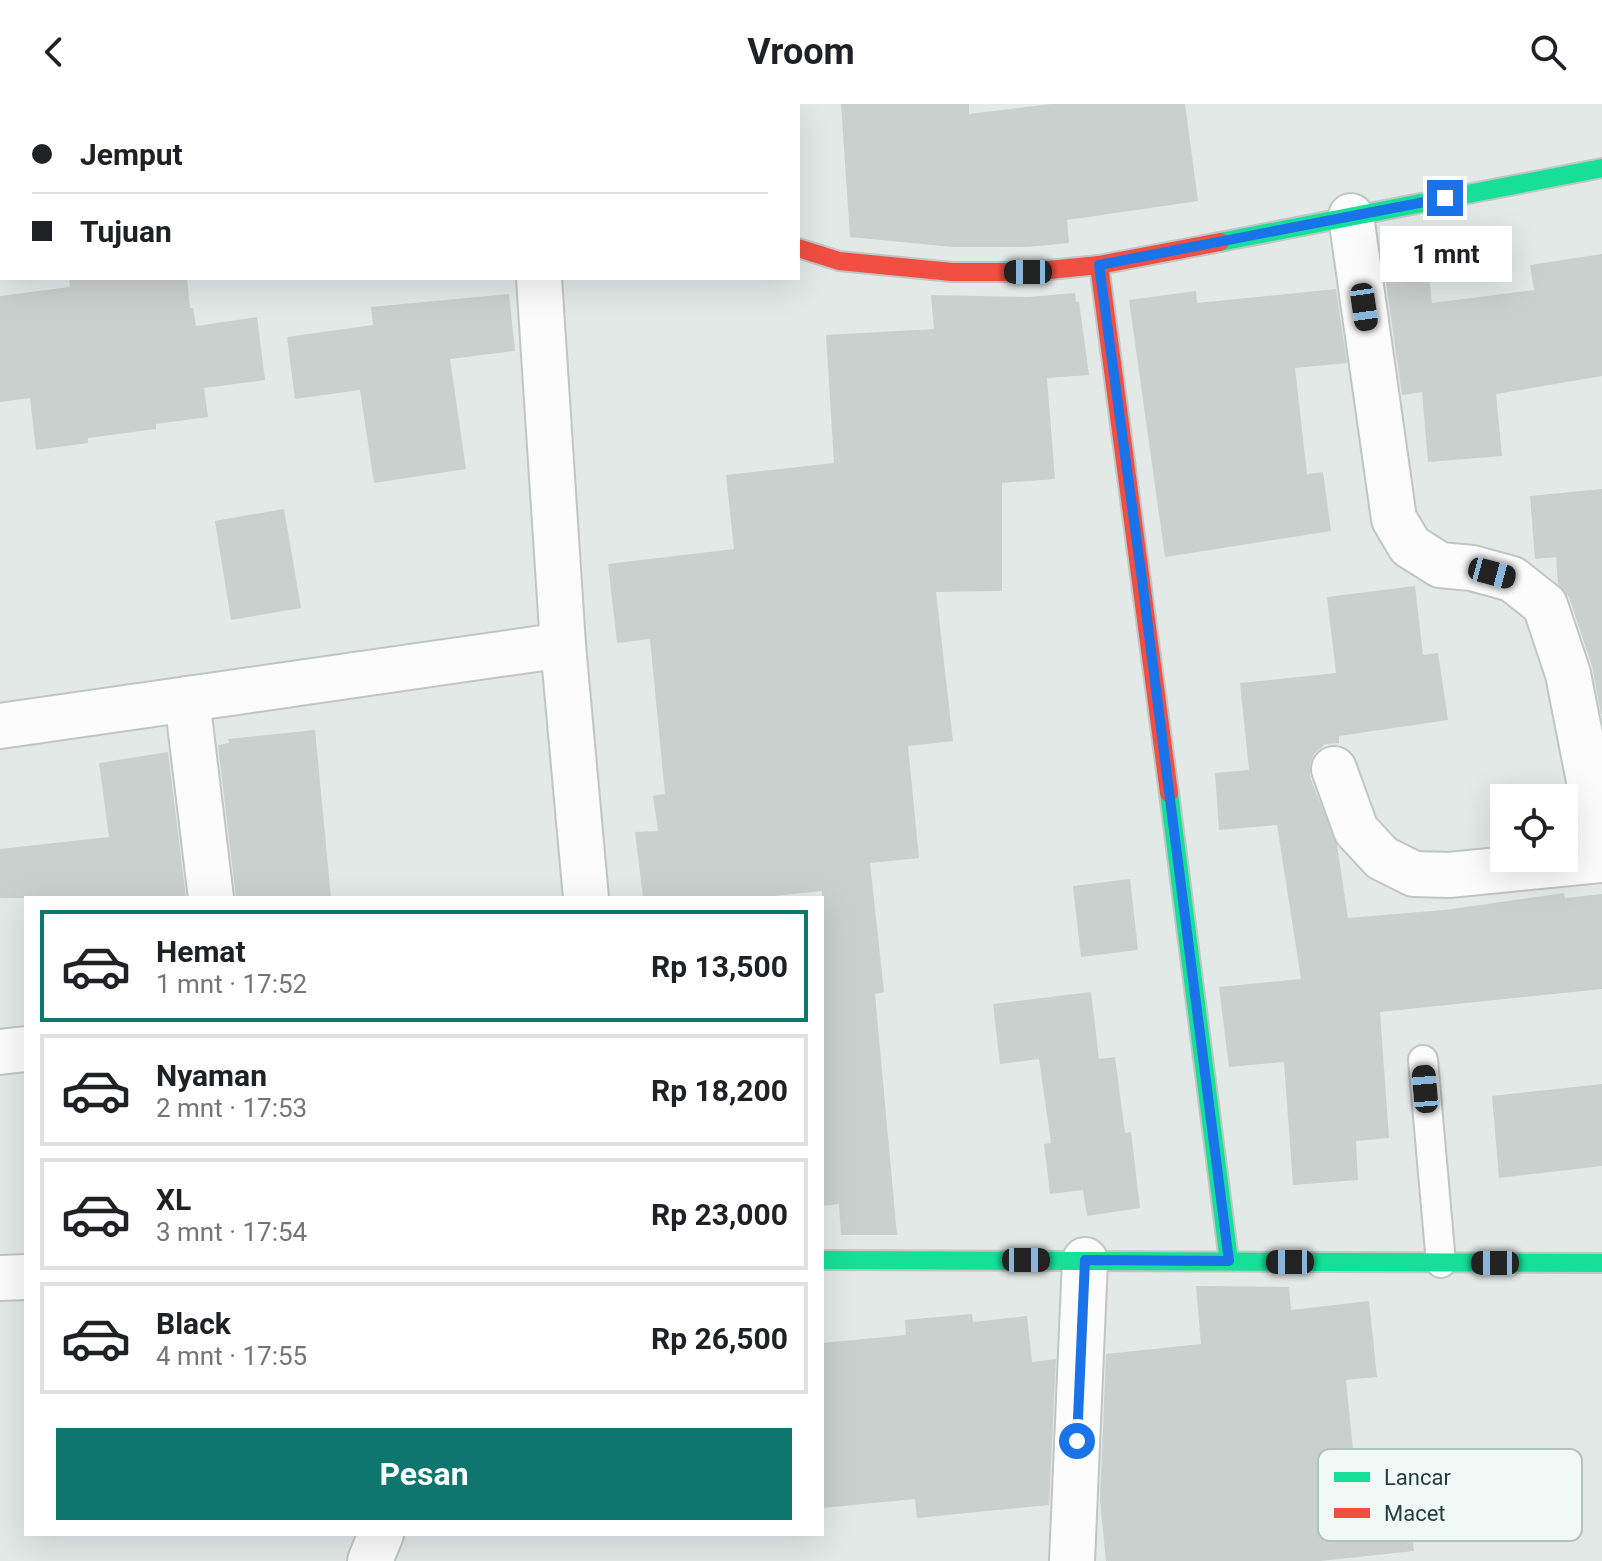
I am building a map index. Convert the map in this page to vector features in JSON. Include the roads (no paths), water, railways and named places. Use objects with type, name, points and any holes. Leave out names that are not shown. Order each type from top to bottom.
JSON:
[{"type":"street","points":[[800,249],[839,261],[952,272],[1028,272],[1099,265],[1602,168]]},
{"type":"street","points":[[1351,216],[1394,519],[1410,546],[1440,565],[1472,568],[1512,579],[1545,605],[1568,674],[1602,847]]},
{"type":"street","points":[[1099,265],[1229,1261]]},
{"type":"street","points":[[539,280],[563,645],[586,896]]},
{"type":"street","points":[[0,726],[563,645]]},
{"type":"street","points":[[187,699],[211,896]]},
{"type":"street","points":[[1334,769],[1356,830],[1382,858],[1414,874],[1449,875],[1602,860]]},
{"type":"street","points":[[0,1052],[24,1049]]},
{"type":"street","points":[[824,1260],[1602,1263]]},
{"type":"street","points":[[1072,1561],[1085,1260]]},
{"type":"street","points":[[0,1278],[24,1277]]},
{"type":"street","points":[[370,1561],[380,1536]]},
{"type":"lane","points":[[1423,1060],[1441,1263]]}]
